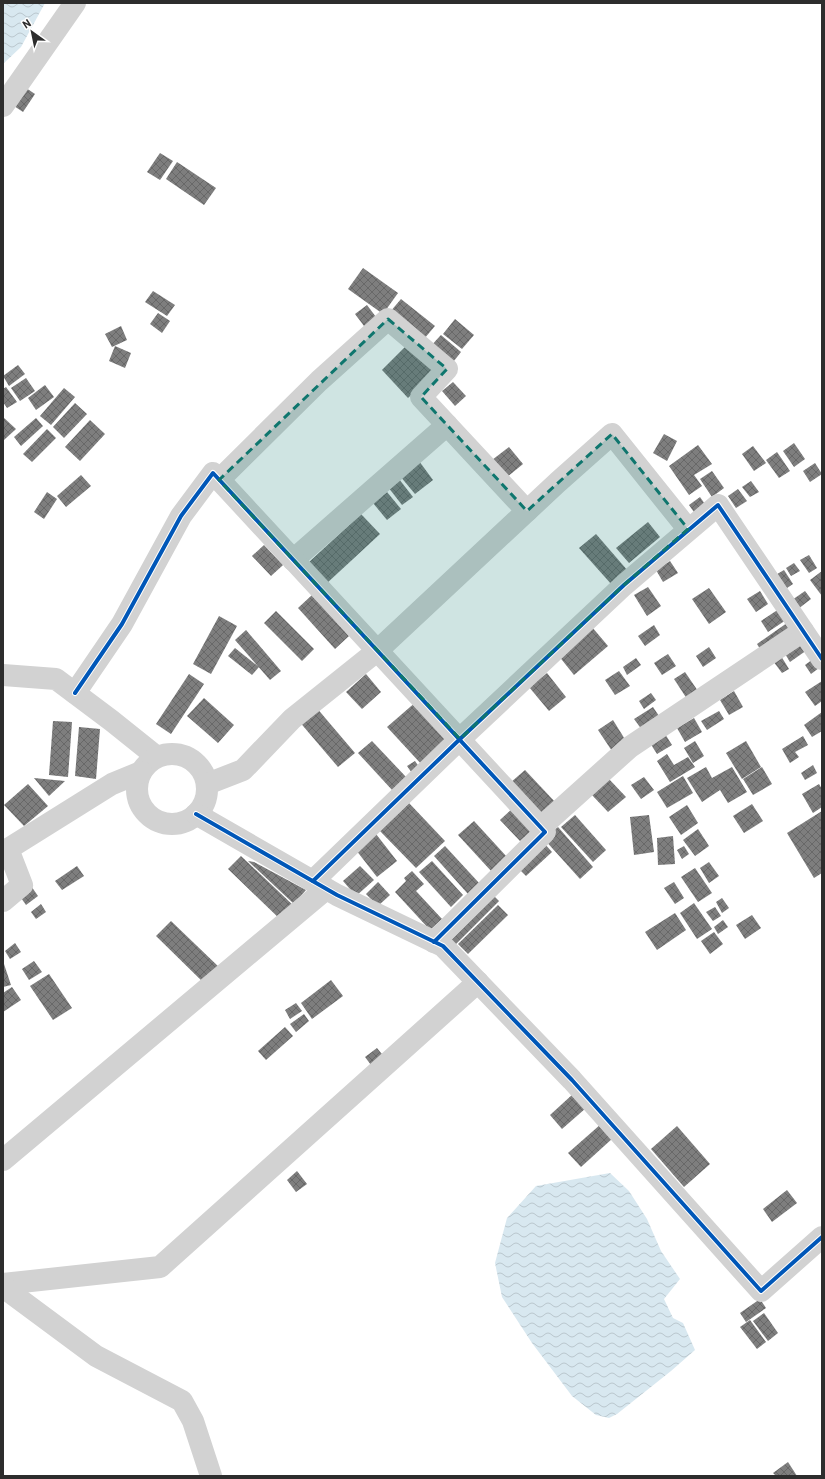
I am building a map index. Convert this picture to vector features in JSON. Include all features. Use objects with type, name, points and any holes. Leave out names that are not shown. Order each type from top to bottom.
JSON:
[{"type":"street","points":[[3,106],[75,3]]},
{"type":"street","points":[[220,480],[319,381],[388,319],[447,369],[421,397],[527,511]]},
{"type":"street","points":[[293,560],[447,425]]},
{"type":"street","points":[[207,784],[243,770],[292,719],[377,651],[612,434],[688,529]]},
{"type":"street","points":[[75,693],[122,624],[181,516],[213,473],[545,832],[434,942]]},
{"type":"street","points":[[3,1160],[319,885],[460,739],[624,585],[718,505],[822,659]]},
{"type":"street","points":[[541,827],[630,747],[803,631]]},
{"type":"street","points":[[3,675],[56,678],[157,757]]},
{"type":"street","points":[[167,754],[178,754],[189,758],[198,764],[204,774],[207,784],[203,806],[196,814],[187,820],[176,824],[165,824],[155,820],[146,813],[140,804],[137,794],[137,782],[141,772],[148,763],[157,757],[167,754]]},
{"type":"street","points":[[3,901],[22,885],[8,849],[112,784],[141,772]]},
{"type":"street","points":[[196,814],[319,885],[443,946],[572,1080],[761,1291],[822,1237]]},
{"type":"street","points":[[3,1284],[160,1267],[478,982]]},
{"type":"street","points":[[3,1287],[96,1356],[182,1401],[193,1421],[211,1476]]},
{"type":"highlighted area","points":[[388,319],[447,369],[421,397],[527,511],[612,434],[688,529],[624,585],[460,739],[219,480]]},
{"type":"water","points":[[3,3],[45,3],[21,47],[3,64]]},
{"type":"water","points":[[610,1173],[629,1191],[647,1219],[661,1251],[680,1279],[664,1299],[673,1318],[683,1323],[695,1350],[617,1414],[609,1418],[596,1415],[572,1396],[532,1343],[502,1297],[495,1263],[507,1218],[536,1186]]},
{"type":"building","points":[[26,88],[35,94],[23,112],[14,106]]},
{"type":"building","points":[[160,153],[173,161],[160,180],[147,172]]},
{"type":"building","points":[[177,162],[216,188],[204,205],[166,179]]},
{"type":"building","points":[[363,268],[398,293],[383,314],[348,289]]},
{"type":"building","points":[[153,291],[175,305],[167,316],[145,302]]},
{"type":"building","points":[[401,299],[435,326],[424,339],[390,312]]},
{"type":"building","points":[[367,305],[379,321],[367,330],[355,314]]},
{"type":"building","points":[[158,313],[170,321],[162,333],[150,324]]},
{"type":"building","points":[[455,319],[474,335],[462,349],[443,334]]},
{"type":"building","points":[[121,326],[127,340],[112,347],[105,334]]},
{"type":"building","points":[[441,335],[461,352],[450,366],[429,348]]},
{"type":"building","points":[[411,341],[438,369],[408,398],[382,370]]},
{"type":"building","points":[[115,346],[131,353],[125,368],[109,361]]},
{"type":"building","points":[[18,365],[25,374],[9,386],[3,376]]},
{"type":"building","points":[[26,378],[35,391],[20,401],[11,388]]},
{"type":"building","points":[[453,382],[466,396],[455,406],[442,391]]},
{"type":"building","points":[[45,385],[54,397],[36,410],[28,398]]},
{"type":"building","points":[[6,387],[17,402],[7,408],[3,402],[3,389]]},
{"type":"building","points":[[64,388],[75,397],[51,425],[40,416]]},
{"type":"building","points":[[75,403],[87,414],[64,438],[53,427]]},
{"type":"building","points":[[3,417],[16,429],[4,440],[3,439]]},
{"type":"building","points":[[36,418],[43,426],[21,446],[14,437]]},
{"type":"building","points":[[90,420],[105,434],[80,461],[65,447]]},
{"type":"building","points":[[47,429],[56,438],[32,462],[23,454]]},
{"type":"building","points":[[664,434],[677,441],[667,461],[653,453]]},
{"type":"building","points":[[794,443],[805,459],[794,467],[783,451]]},
{"type":"building","points":[[698,445],[712,464],[694,475],[702,486],[689,495],[669,466]]},
{"type":"building","points":[[753,446],[766,463],[754,471],[742,454]]},
{"type":"building","points":[[509,447],[523,464],[506,478],[492,460]]},
{"type":"building","points":[[777,452],[790,471],[779,478],[766,460]]},
{"type":"building","points":[[419,461],[433,480],[415,494],[400,476]]},
{"type":"building","points":[[815,463],[822,474],[810,482],[803,471]]},
{"type":"building","points":[[712,471],[724,488],[712,497],[700,479]]},
{"type":"building","points":[[81,475],[91,486],[66,507],[57,496]]},
{"type":"building","points":[[399,479],[413,497],[402,505],[388,487]]},
{"type":"building","points":[[751,481],[759,492],[750,497],[742,487]]},
{"type":"building","points":[[738,489],[747,501],[736,508],[728,496]]},
{"type":"building","points":[[47,492],[57,499],[44,519],[34,512]]},
{"type":"building","points":[[387,492],[401,509],[387,520],[373,503]]},
{"type":"building","points":[[700,497],[707,507],[696,515],[689,505]]},
{"type":"building","points":[[361,514],[380,534],[326,584],[307,564]]},
{"type":"building","points":[[648,522],[660,537],[629,563],[616,548]]},
{"type":"building","points":[[596,534],[628,571],[612,585],[579,548]]},
{"type":"building","points":[[264,545],[283,565],[271,576],[252,556]]},
{"type":"building","points":[[809,555],[817,568],[809,573],[800,560]]},
{"type":"building","points":[[670,561],[678,573],[663,582],[656,570]]},
{"type":"building","points":[[794,563],[800,571],[791,576],[786,568]]},
{"type":"building","points":[[784,570],[793,584],[784,590],[774,576]]},
{"type":"building","points":[[822,571],[822,596],[810,580]]},
{"type":"building","points":[[648,587],[661,606],[647,616],[634,595]]},
{"type":"building","points":[[709,588],[726,612],[709,624],[692,599]]},
{"type":"building","points":[[760,591],[768,604],[756,612],[747,599]]},
{"type":"building","points":[[805,591],[811,599],[798,609],[792,600]]},
{"type":"building","points":[[312,595],[349,636],[335,649],[298,608]]},
{"type":"building","points":[[779,609],[786,620],[768,632],[761,621]]},
{"type":"building","points":[[276,611],[314,649],[302,661],[264,623]]},
{"type":"building","points":[[219,616],[237,626],[211,674],[193,664]]},
{"type":"building","points":[[787,623],[795,635],[764,655],[757,644]]},
{"type":"building","points":[[654,625],[660,635],[645,646],[638,636]]},
{"type":"building","points":[[592,627],[608,646],[574,675],[558,655]]},
{"type":"building","points":[[246,630],[281,671],[270,680],[235,640]]},
{"type":"building","points":[[799,638],[807,650],[790,662],[782,649]]},
{"type":"building","points":[[709,647],[716,658],[703,667],[696,656]]},
{"type":"building","points":[[235,648],[259,667],[252,675],[228,656]]},
{"type":"building","points":[[668,654],[676,666],[662,675],[654,663]]},
{"type":"building","points":[[781,656],[789,669],[782,673],[773,661]]},
{"type":"building","points":[[636,658],[641,665],[627,675],[623,667]]},
{"type":"building","points":[[813,659],[819,668],[811,674],[805,665]]},
{"type":"building","points":[[619,671],[630,686],[615,695],[605,680]]},
{"type":"building","points":[[685,672],[700,694],[689,702],[674,679]]},
{"type":"building","points":[[547,673],[566,697],[549,711],[529,687]]},
{"type":"building","points":[[189,674],[204,684],[171,734],[156,724]]},
{"type":"building","points":[[366,674],[381,692],[362,709],[346,692]]},
{"type":"building","points":[[822,681],[822,701],[815,706],[805,692]]},
{"type":"building","points":[[734,691],[743,707],[729,715],[720,700]]},
{"type":"building","points":[[651,693],[656,700],[644,709],[639,701]]},
{"type":"building","points":[[204,698],[234,725],[218,743],[187,716]]},
{"type":"building","points":[[417,701],[452,740],[423,766],[387,727]]},
{"type":"building","points":[[315,706],[355,753],[338,767],[298,720]]},
{"type":"building","points":[[653,707],[663,722],[645,734],[634,719]]},
{"type":"building","points":[[719,711],[724,719],[707,730],[701,721]]},
{"type":"building","points":[[822,712],[822,731],[812,737],[804,725]]},
{"type":"building","points":[[694,718],[702,732],[685,742],[677,728]]},
{"type":"building","points":[[613,720],[626,741],[612,751],[598,730]]},
{"type":"building","points":[[53,721],[72,722],[68,777],[49,775]]},
{"type":"building","points":[[79,727],[100,729],[96,779],[75,776]]},
{"type":"building","points":[[665,734],[672,745],[657,754],[650,743]]},
{"type":"building","points":[[803,736],[808,745],[795,752],[799,757],[790,763],[782,749]]},
{"type":"building","points":[[372,741],[407,778],[393,791],[358,753]]},
{"type":"building","points":[[695,741],[704,756],[693,763],[684,748]]},
{"type":"building","points":[[746,741],[761,767],[742,779],[726,753]]},
{"type":"building","points":[[667,754],[674,765],[688,757],[695,767],[670,782],[657,761]]},
{"type":"building","points":[[415,761],[422,771],[415,777],[407,766]]},
{"type":"building","points":[[813,765],[817,773],[805,780],[801,773]]},
{"type":"building","points":[[706,767],[712,778],[732,767],[747,792],[728,803],[720,790],[702,802],[687,778]]},
{"type":"building","points":[[762,767],[772,784],[753,795],[743,779]]},
{"type":"building","points":[[525,770],[556,803],[541,817],[510,783]]},
{"type":"building","points":[[683,776],[693,793],[667,808],[657,792]]},
{"type":"building","points":[[644,777],[654,790],[641,799],[631,785]]},
{"type":"building","points":[[34,778],[65,781],[49,796]]},
{"type":"building","points":[[609,779],[626,797],[608,812],[592,795]]},
{"type":"building","points":[[28,784],[48,806],[24,826],[4,805]]},
{"type":"building","points":[[819,784],[822,789],[822,807],[813,813],[802,794]]},
{"type":"building","points":[[409,803],[445,841],[416,868],[380,831]]},
{"type":"building","points":[[752,804],[763,821],[744,833],[733,816]]},
{"type":"building","points":[[687,805],[698,823],[681,835],[669,817]]},
{"type":"building","points":[[515,806],[535,828],[520,841],[500,820]]},
{"type":"building","points":[[822,811],[822,873],[814,878],[787,833]]},
{"type":"building","points":[[575,815],[606,850],[593,862],[561,827]]},
{"type":"building","points":[[649,815],[654,852],[634,855],[630,817]]},
{"type":"building","points":[[474,821],[507,857],[492,872],[458,835]]},
{"type":"building","points":[[558,827],[593,867],[580,879],[544,839]]},
{"type":"building","points":[[698,829],[709,846],[695,856],[683,840]]},
{"type":"building","points":[[376,834],[397,861],[377,877],[356,850]]},
{"type":"building","points":[[673,836],[675,864],[658,865],[657,838]]},
{"type":"building","points":[[544,843],[552,852],[526,876],[517,867]]},
{"type":"building","points":[[445,846],[480,884],[468,894],[434,856]]},
{"type":"building","points":[[684,846],[689,854],[682,859],[677,850]]},
{"type":"building","points":[[241,856],[295,907],[282,921],[228,869]]},
{"type":"building","points":[[248,861],[254,862],[306,890],[294,904]]},
{"type":"building","points":[[432,861],[463,895],[451,907],[419,872]]},
{"type":"building","points":[[709,862],[719,876],[709,883],[700,868]]},
{"type":"building","points":[[77,866],[84,876],[62,890],[55,881]]},
{"type":"building","points":[[360,866],[374,880],[356,896],[343,881]]},
{"type":"building","points":[[695,868],[712,893],[698,902],[681,877]]},
{"type":"building","points":[[412,871],[424,884],[416,891],[442,919],[430,930],[395,892],[406,881],[404,878]]},
{"type":"building","points":[[378,882],[390,895],[378,906],[366,894]]},
{"type":"building","points":[[674,882],[684,898],[675,904],[664,888]]},
{"type":"building","points":[[31,886],[38,896],[26,905],[19,895]]},
{"type":"building","points":[[489,891],[499,901],[455,945],[445,935]]},
{"type":"building","points":[[722,898],[729,908],[722,913],[716,902]]},
{"type":"building","points":[[694,903],[712,929],[697,939],[680,913]]},
{"type":"building","points":[[41,904],[46,912],[36,919],[31,912]]},
{"type":"building","points":[[498,905],[508,915],[468,954],[458,944]]},
{"type":"building","points":[[715,907],[721,916],[713,921],[706,912]]},
{"type":"building","points":[[675,913],[686,930],[657,950],[645,932]]},
{"type":"building","points":[[752,915],[761,928],[745,939],[736,925]]},
{"type":"building","points":[[723,920],[728,927],[718,934],[714,927]]},
{"type":"building","points":[[171,921],[221,969],[206,985],[156,936]]},
{"type":"building","points":[[714,932],[723,944],[710,954],[701,941]]},
{"type":"building","points":[[15,943],[21,952],[10,959],[5,951]]},
{"type":"building","points":[[3,961],[11,985],[3,987]]},
{"type":"building","points":[[34,961],[42,972],[29,980],[22,969]]},
{"type":"building","points":[[49,974],[72,1008],[53,1020],[30,986]]},
{"type":"building","points":[[331,980],[343,996],[312,1019],[301,1003]]},
{"type":"building","points":[[12,987],[21,1000],[3,1012],[3,993]]},
{"type":"building","points":[[296,1003],[302,1011],[290,1019],[285,1010]]},
{"type":"building","points":[[304,1014],[309,1021],[296,1032],[290,1024]]},
{"type":"building","points":[[285,1027],[293,1036],[266,1060],[258,1051]]},
{"type":"building","points":[[377,1048],[386,1059],[374,1069],[365,1057]]},
{"type":"building","points":[[573,1094],[586,1108],[562,1129],[550,1115]]},
{"type":"building","points":[[601,1124],[613,1138],[581,1167],[568,1153]]},
{"type":"building","points":[[677,1126],[710,1164],[684,1187],[651,1149]]},
{"type":"building","points":[[297,1171],[307,1184],[296,1192],[287,1180]]},
{"type":"building","points":[[787,1190],[797,1203],[772,1222],[763,1209]]},
{"type":"building","points":[[760,1299],[766,1308],[746,1322],[740,1313]]},
{"type":"building","points":[[764,1313],[778,1333],[768,1341],[753,1321]]},
{"type":"building","points":[[750,1320],[766,1342],[757,1349],[740,1327]]},
{"type":"building","points":[[788,1462],[797,1476],[776,1476],[773,1473]]},
{"type":"cycle path","points":[[75,693],[122,624],[181,516],[213,473],[545,832],[434,942]]},
{"type":"cycle path","points":[[313,881],[460,739],[624,585],[718,505],[822,659]]},
{"type":"cycle path","points":[[196,814],[337,895],[443,946],[572,1080],[761,1291],[822,1237]]}]
